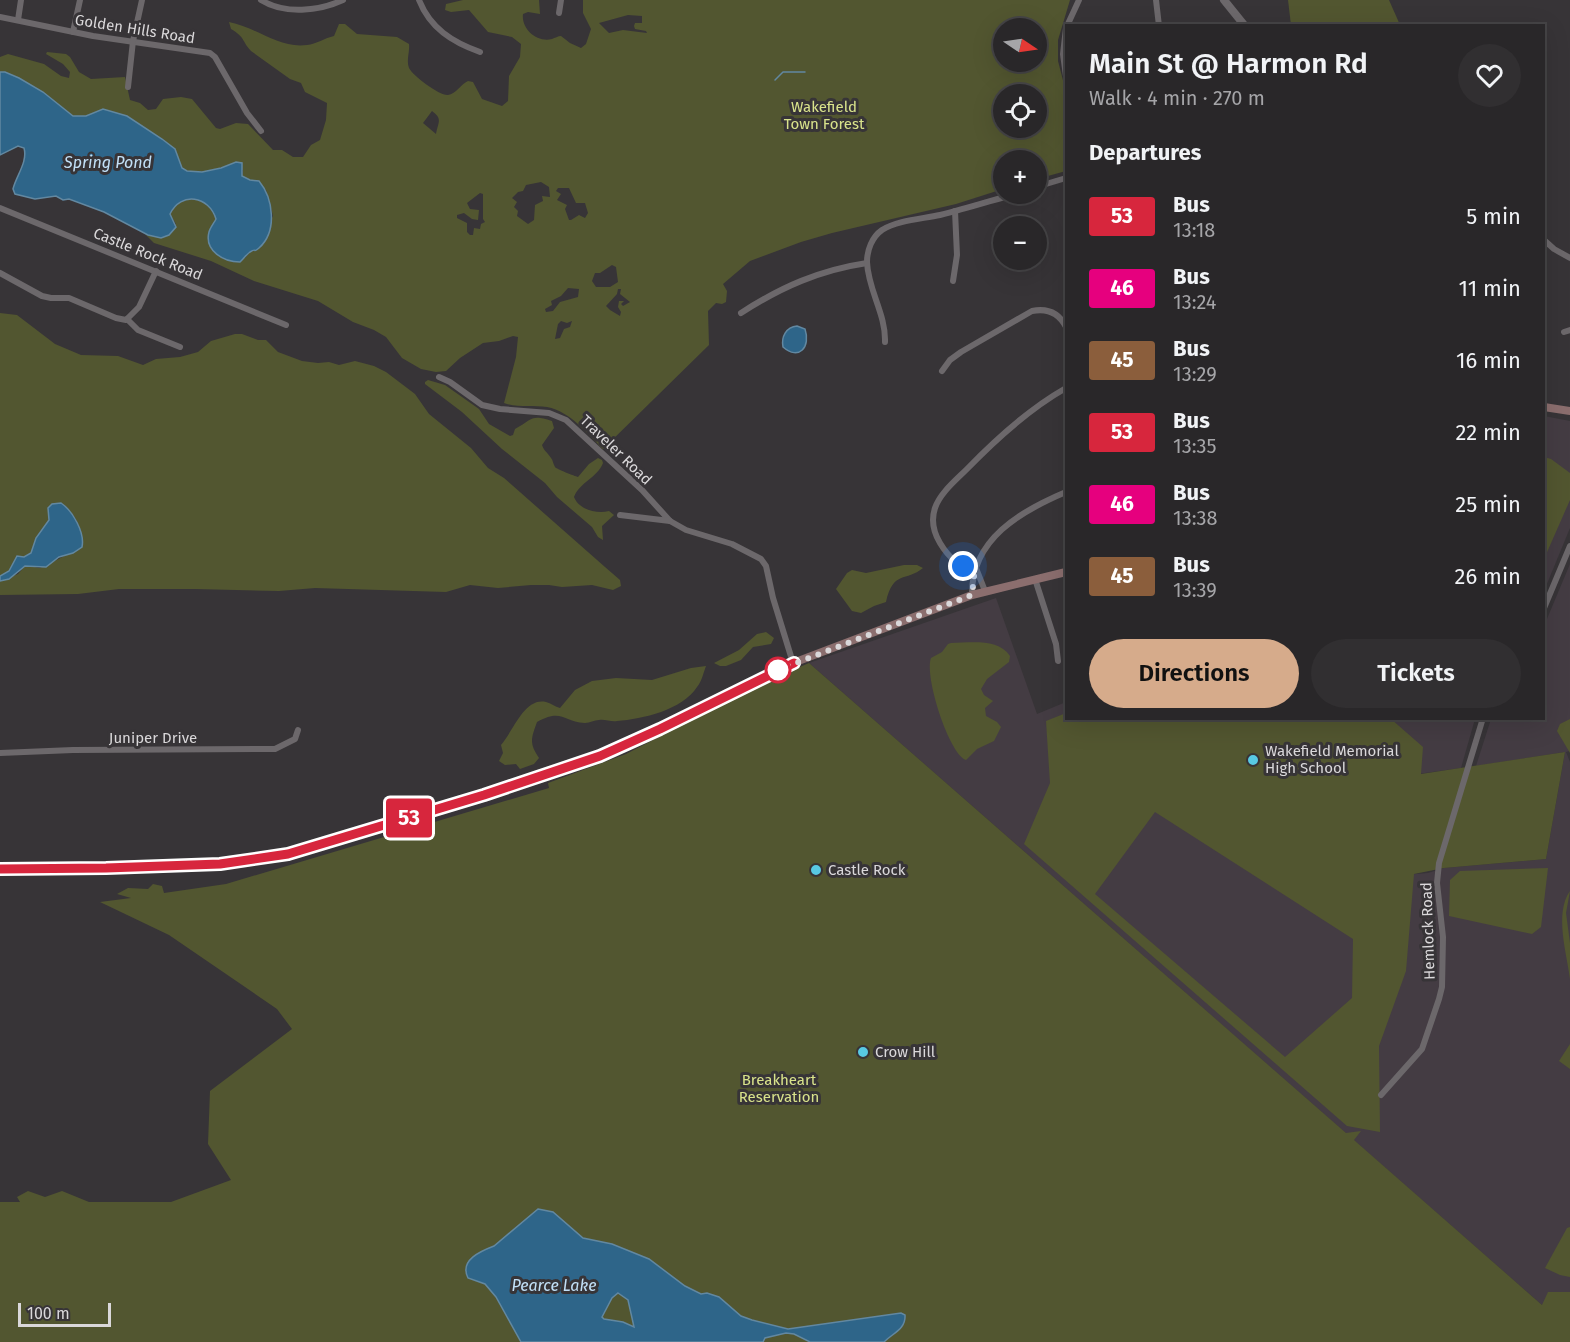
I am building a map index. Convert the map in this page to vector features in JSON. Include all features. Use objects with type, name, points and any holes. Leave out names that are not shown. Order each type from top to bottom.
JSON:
[{"type":"main road","points":[[1545,407],[1570,411]]},
{"type":"main road","points":[[0,869],[220,864],[288,854],[484,795],[600,756],[794,663],[972,595],[1065,572]]},
{"type":"street","points":[[18,20],[21,0]]},
{"type":"street","points":[[73,32],[80,0]]},
{"type":"street","points":[[128,87],[133,41],[142,0]]},
{"type":"street","points":[[261,0],[274,6],[296,9],[320,8],[343,0]]},
{"type":"street","points":[[419,0],[430,20],[444,35],[456,43],[480,52]]},
{"type":"street","points":[[559,13],[561,0]]},
{"type":"street","points":[[1068,24],[1078,0]]},
{"type":"street","points":[[1156,0],[1159,24]]},
{"type":"street","points":[[1224,0],[1243,24]]},
{"type":"street","name":"Golden Hills Road","points":[[0,17],[73,32],[211,53],[261,131]]},
{"type":"street","points":[[1065,40],[1063,54],[1065,69]]},
{"type":"street","points":[[1047,184],[1065,178]]},
{"type":"street","points":[[885,342],[885,328],[872,291],[867,263],[870,246],[882,230],[993,200]]},
{"type":"street","name":"Castle Rock Road","points":[[0,208],[286,325]]},
{"type":"street","points":[[953,281],[957,255],[955,211]]},
{"type":"street","points":[[1545,241],[1570,258]]},
{"type":"street","points":[[741,313],[778,291],[811,276],[841,267],[867,263]]},
{"type":"street","points":[[127,319],[139,307],[156,271]]},
{"type":"street","points":[[0,273],[42,296],[69,298],[116,318],[127,319],[138,330],[180,346]]},
{"type":"street","points":[[942,370],[961,352],[1032,311],[1043,310],[1054,313],[1061,318],[1065,325]]},
{"type":"street","name":"Traveler Road","points":[[439,377],[450,382],[482,405],[500,409],[549,413],[566,420],[642,490],[670,521]]},
{"type":"street","points":[[975,568],[958,564],[940,543],[933,525],[938,503],[959,476],[1003,434],[1029,412],[1065,389]]},
{"type":"street","points":[[972,595],[975,568],[985,547],[1003,528],[1031,508],[1065,492]]},
{"type":"street","points":[[620,515],[670,521],[686,530],[738,547],[763,560],[777,615],[794,663]]},
{"type":"street","points":[[1545,606],[1570,546]]},
{"type":"street","points":[[975,568],[985,591]]},
{"type":"street","points":[[1035,579],[1056,644],[1059,661]]},
{"type":"street","name":"Hemlock Road","points":[[1381,1095],[1422,1049],[1439,999],[1443,937],[1437,883],[1439,863],[1482,720]]},
{"type":"street","name":"Juniper Drive","points":[[0,753],[72,750],[275,749],[295,739],[298,730]]},
{"type":"shaded area","points":[[1545,416],[1570,421],[1570,528],[1545,589]]},
{"type":"shaded area","points":[[1570,564],[1570,751],[1566,752],[1570,762],[1570,1321],[1567,1327],[809,663],[996,598],[1037,714],[1065,702],[1065,720],[1475,720],[1461,768],[1389,778],[1277,886],[1428,873],[1444,868],[1546,859],[1565,752],[1476,766],[1491,720],[1545,720],[1545,624]]},
{"type":"green space","name":"Wakefield Town Forest","points":[[463,0],[539,0],[540,14],[528,12],[523,14],[527,30],[536,37],[546,40],[561,36],[581,48],[586,44],[591,29],[583,13],[583,0],[1070,0],[1058,40],[1058,61],[1065,88],[1065,171],[1047,176],[1047,150],[993,150],[993,192],[956,204],[832,233],[750,261],[723,284],[727,291],[726,302],[716,303],[708,311],[709,345],[603,449],[564,413],[547,407],[504,403],[516,357],[518,337],[513,336],[483,343],[460,358],[446,371],[421,369],[402,358],[386,337],[353,322],[318,301],[254,281],[211,261],[154,243],[144,233],[149,235],[176,224],[170,214],[175,206],[181,201],[194,199],[207,205],[216,219],[209,232],[209,240],[245,258],[250,252],[256,250],[273,216],[266,190],[242,176],[243,170],[228,166],[202,172],[187,171],[182,168],[175,149],[127,116],[103,109],[86,116],[73,116],[43,92],[19,78],[0,72],[0,57],[8,54],[44,64],[61,76],[69,78],[70,72],[63,64],[46,54],[47,52],[66,54],[79,72],[91,79],[125,77],[130,100],[140,103],[148,110],[156,109],[163,99],[181,97],[192,99],[216,128],[220,129],[236,123],[248,124],[273,150],[282,150],[293,157],[303,157],[311,145],[320,140],[326,120],[327,103],[305,92],[301,83],[290,79],[251,51],[241,37],[231,29],[229,22],[277,41],[297,45],[310,44],[334,36],[339,24],[345,24],[357,34],[397,37],[409,44],[409,68],[433,89],[448,95],[454,93],[468,81],[473,82],[482,99],[502,106],[508,101],[509,76],[520,57],[521,44],[512,37],[488,32],[469,10],[451,12],[445,10],[446,4]],"holes":[[[628,15],[642,16],[642,23],[635,23],[634,26],[635,29],[647,33],[623,30],[609,33],[599,23]],[[432,111],[439,119],[436,134],[423,123]],[[541,182],[549,187],[550,197],[542,196],[543,201],[535,205],[534,220],[528,224],[517,216],[518,211],[514,207],[517,202],[512,198],[518,192],[523,191],[526,185]],[[558,188],[569,188],[576,203],[585,203],[588,213],[585,218],[579,215],[569,220],[565,209],[567,205],[557,200],[561,194],[556,191]],[[480,193],[483,194],[485,222],[481,224],[480,229],[474,228],[473,235],[467,232],[467,223],[457,218],[457,215],[464,213],[478,220],[479,210],[470,209],[467,203]],[[612,265],[616,267],[618,282],[610,287],[596,287],[592,281],[595,273],[600,273]],[[568,288],[579,289],[578,297],[560,302],[553,311],[546,312],[545,309],[552,305],[551,301],[561,296]],[[618,289],[621,289],[620,294],[630,302],[623,306],[621,304],[624,301],[619,301],[620,316],[606,306],[617,294]],[[561,321],[567,323],[572,321],[570,327],[564,329],[560,338],[555,339],[558,324]]]},
{"type":"green space","points":[[1288,0],[1389,0],[1400,24],[1291,24]]},
{"type":"green space","points":[[0,313],[17,315],[55,344],[81,355],[118,356],[143,365],[156,359],[180,357],[198,352],[211,341],[242,334],[258,340],[266,340],[278,352],[302,361],[329,362],[339,365],[355,361],[374,366],[386,372],[415,394],[429,414],[471,448],[488,468],[504,478],[620,580],[621,586],[613,590],[592,585],[562,587],[531,585],[498,588],[470,585],[446,592],[315,588],[279,591],[119,589],[78,594],[0,595],[0,581],[18,574],[25,566],[40,568],[83,545],[81,531],[75,517],[65,507],[52,504],[48,508],[48,522],[38,534],[31,553],[24,557],[17,556],[9,571],[0,576]]},
{"type":"green space","points":[[428,380],[445,385],[479,409],[489,424],[510,436],[513,435],[515,429],[532,419],[552,421],[554,428],[542,445],[555,467],[559,469],[578,477],[589,464],[598,458],[602,460],[600,468],[580,487],[574,497],[584,508],[599,512],[609,511],[614,515],[602,526],[603,540],[545,483],[502,449],[462,412],[425,384]]},
{"type":"green space","points":[[1545,457],[1570,473],[1570,500],[1545,557]]},
{"type":"green space","points":[[904,565],[917,565],[923,568],[896,581],[892,585],[886,602],[861,613],[852,611],[836,589],[847,573],[852,570],[866,573]]},
{"type":"green space","points":[[766,632],[774,638],[771,644],[753,647],[741,660],[726,666],[714,663],[739,650],[757,634]]},
{"type":"green space","points":[[951,643],[991,644],[999,646],[1010,656],[1009,662],[987,679],[981,689],[984,695],[993,701],[985,708],[986,716],[1001,727],[994,741],[977,749],[966,760],[959,755],[952,744],[940,714],[931,681],[931,658]]},
{"type":"green space","name":"Breakheart Reservation","points":[[809,663],[1346,1133],[1361,1131],[1354,1140],[1542,1305],[1548,1292],[1570,1292],[1570,1342],[0,1342],[0,1202],[20,1202],[17,1197],[28,1191],[45,1197],[62,1191],[89,1202],[171,1202],[231,1180],[208,1144],[210,1091],[292,1029],[277,1009],[169,935],[100,902],[131,898],[117,894],[128,888],[148,889],[153,884],[162,886],[164,893],[226,884],[549,788],[548,783],[626,754],[761,684]]},
{"type":"green space","points":[[706,666],[697,687],[682,702],[672,707],[650,715],[615,721],[595,720],[585,723],[552,716],[537,722],[532,744],[539,758],[534,764],[520,769],[516,764],[505,765],[499,761],[503,753],[501,745],[531,705],[546,702],[560,708],[575,690],[592,681],[616,678],[652,680],[691,668]]},
{"type":"green space","points":[[1065,713],[1065,720],[1392,720],[1423,747],[1421,774],[1565,752],[1546,859],[1444,868],[1414,874],[1406,971],[1379,1046],[1380,1132],[1347,1126],[1024,844],[1050,783],[1046,721]],"holes":[[[1155,812],[1353,939],[1352,998],[1285,1057],[1095,894]]]},
{"type":"green space","points":[[1570,719],[1570,753],[1557,731],[1560,724]]},
{"type":"green space","points":[[1548,868],[1541,927],[1532,934],[1449,916],[1450,880],[1460,871]]},
{"type":"green space","points":[[1570,891],[1566,913],[1570,943],[1570,979],[1562,922],[1565,900]]},
{"type":"green space","points":[[1570,1044],[1570,1069],[1559,1061]]},
{"type":"green space","points":[[1570,1227],[1570,1277],[1545,1268],[1567,1228]]},
{"type":"water","name":"Spring Pond","points":[[0,72],[19,78],[43,92],[73,116],[86,116],[103,109],[127,116],[175,149],[182,168],[187,171],[202,172],[236,162],[242,163],[242,176],[259,181],[268,196],[271,224],[265,241],[240,262],[222,258],[212,250],[208,239],[216,219],[207,205],[194,199],[188,199],[175,207],[170,214],[176,227],[169,235],[161,238],[148,235],[104,212],[69,199],[63,200],[56,196],[35,199],[15,194],[13,189],[25,153],[24,148],[18,146],[0,155]]},
{"type":"water","points":[[797,326],[805,329],[806,341],[802,350],[794,353],[783,347],[783,340],[787,330]]},
{"type":"water","points":[[61,503],[70,511],[77,523],[82,535],[82,547],[73,553],[59,557],[46,567],[25,566],[9,579],[0,581],[0,576],[9,571],[17,556],[24,557],[31,553],[36,538],[49,520],[48,508],[52,504]]},
{"type":"water","name":"Pearce Lake","points":[[538,1209],[553,1212],[583,1238],[612,1244],[649,1259],[685,1286],[701,1294],[707,1293],[719,1297],[741,1316],[752,1320],[788,1329],[901,1313],[905,1315],[905,1320],[901,1327],[884,1342],[810,1342],[794,1334],[786,1333],[765,1338],[763,1342],[521,1342],[496,1297],[485,1284],[468,1278],[466,1272],[466,1266],[473,1257],[494,1246]],"holes":[[[618,1293],[628,1300],[634,1327],[602,1317],[612,1298]]]},
{"type":"waterway","points":[[775,80],[783,72],[805,72]]},
{"type":"bus line","name":"53","points":[[0,869],[220,864],[288,854],[484,795],[600,756],[794,663]]},
{"type":"place","name":"Wakefield Memorial High School","points":[[1253,760]]},
{"type":"place","name":"Castle Rock","points":[[816,870]]},
{"type":"place","name":"Crow Hill","points":[[863,1052]]},
{"type":"route","points":[[778,670],[972,595],[975,568],[963,566]]}]
